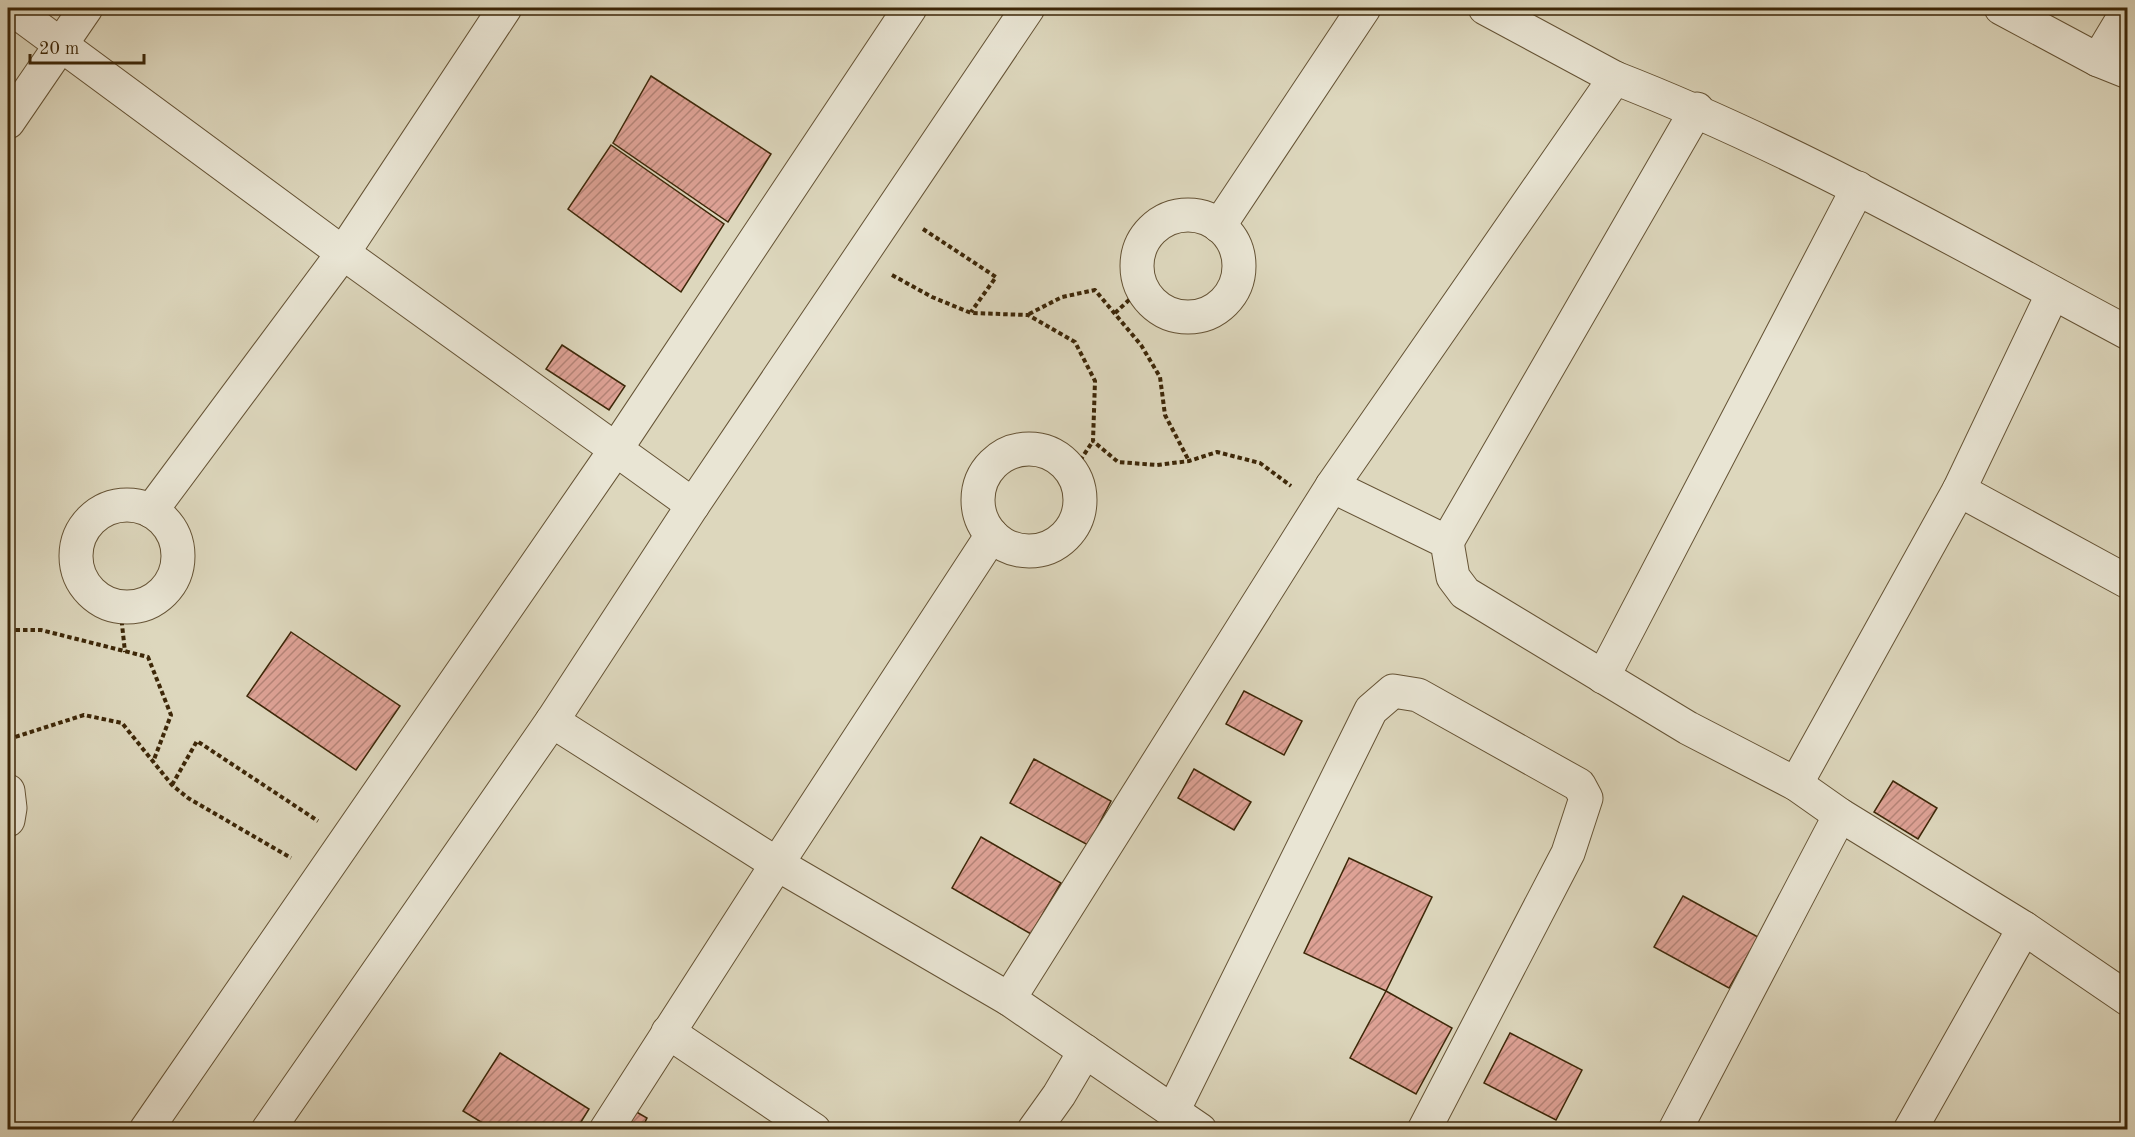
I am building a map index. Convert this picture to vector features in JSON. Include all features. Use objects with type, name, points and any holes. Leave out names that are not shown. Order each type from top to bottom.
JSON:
[{"type":"street","points":[[11,8],[343,253],[693,505]]},
{"type":"street","points":[[8,122],[86,8]]},
{"type":"street","points":[[151,512],[343,253],[505,8]]},
{"type":"street","points":[[146,1130],[616,449],[910,8]]},
{"type":"street","points":[[268,1130],[552,721],[693,505],[1028,8]]},
{"type":"street","points":[[1219,226],[1364,8]]},
{"type":"street","points":[[1485,8],[1615,78],[1697,109],[1858,188],[2127,333]]},
{"type":"street","points":[[2001,8],[2113,66],[2127,10]]},
{"type":"street","points":[[1009,999],[1325,497],[1615,78]]},
{"type":"street","points":[[1697,109],[1447,542],[1453,577],[1466,593],[1688,728],[1796,784],[1840,815],[2024,928],[2127,999]]},
{"type":"street","points":[[1603,677],[1858,188]]},
{"type":"street","points":[[1188,216],[1204,218],[1219,226],[1231,238],[1238,253],[1239,269],[1236,285],[1228,300],[1215,310],[1198,316],[1181,317],[1165,312],[1152,302],[1142,288],[1138,271],[1139,254],[1145,239],[1157,226],[1171,218],[1188,216]]},
{"type":"street","points":[[1796,784],[1959,490],[2053,293]]},
{"type":"street","points":[[1028,449],[1045,451],[1059,459],[1078,486],[1079,503],[1076,519],[1068,533],[1055,544],[1039,550],[1022,550],[1005,545],[992,535],[982,521],[978,496],[985,472],[997,460],[1012,452],[1028,449]]},
{"type":"street","points":[[1959,490],[2127,582]]},
{"type":"street","points":[[1325,497],[1447,542]]},
{"type":"street","points":[[127,505],[151,512],[169,527],[176,542],[178,559],[175,575],[166,589],[153,600],[138,606],[120,606],[104,601],[90,591],[81,577],[76,560],[78,544],[90,522],[110,508],[127,505]]},
{"type":"street","points":[[606,1130],[992,535]]},
{"type":"street","points":[[1173,1111],[1371,710],[1393,691],[1418,695],[1438,706],[1579,785],[1586,798],[1568,853],[1424,1130]]},
{"type":"street","points":[[552,721],[777,864],[1009,999],[1200,1130]]},
{"type":"street","points":[[8,791],[10,808],[8,820]]},
{"type":"street","points":[[1675,1130],[1840,815]]},
{"type":"street","points":[[1910,1130],[2024,928]]},
{"type":"street","points":[[668,1032],[814,1130]]},
{"type":"street","points":[[1034,1130],[1059,1095],[1085,1051]]},
{"type":"path","points":[[893,208],[996,277],[971,313]]},
{"type":"path","points":[[860,257],[932,297],[971,313],[1028,315],[1075,342],[1095,381],[1093,441],[1071,473]]},
{"type":"path","points":[[1114,313],[1142,288]]},
{"type":"path","points":[[1028,315],[1062,297],[1095,290],[1141,345],[1160,377],[1165,415],[1189,461]]},
{"type":"path","points":[[1093,441],[1118,462],[1157,465],[1189,461],[1217,452],[1260,463],[1325,497]]},
{"type":"path","points":[[120,606],[125,652]]},
{"type":"path","points":[[8,630],[40,630],[148,657],[171,715],[153,762]]},
{"type":"path","points":[[8,736],[15,737],[84,715],[122,723],[172,785],[188,798],[321,876]]},
{"type":"path","points":[[172,785],[197,741],[346,839]]},
{"type":"building","points":[[651,76],[771,154],[728,222],[613,143]]},
{"type":"building","points":[[611,145],[724,224],[681,292],[568,209]]},
{"type":"building","points":[[562,345],[625,386],[609,410],[546,369]]},
{"type":"building","points":[[291,632],[400,706],[356,770],[247,696]]},
{"type":"building","points":[[1244,691],[1302,721],[1284,755],[1226,724]]},
{"type":"building","points":[[1034,759],[1111,801],[1088,845],[1010,803]]},
{"type":"building","points":[[1194,769],[1251,802],[1234,830],[1178,798]]},
{"type":"building","points":[[1893,781],[1937,808],[1918,839],[1874,812]]},
{"type":"building","points":[[981,837],[1061,883],[1031,934],[952,888]]},
{"type":"building","points":[[1349,858],[1432,897],[1386,991],[1304,953]]},
{"type":"building","points":[[1683,896],[1758,937],[1729,988],[1654,947]]},
{"type":"building","points":[[1386,991],[1452,1028],[1416,1094],[1350,1058]]},
{"type":"building","points":[[1510,1033],[1582,1070],[1556,1120],[1484,1083]]},
{"type":"building","points":[[500,1053],[589,1109],[576,1130],[494,1130],[463,1111]]},
{"type":"building","points":[[633,1110],[647,1118],[641,1130],[622,1130]]}]
